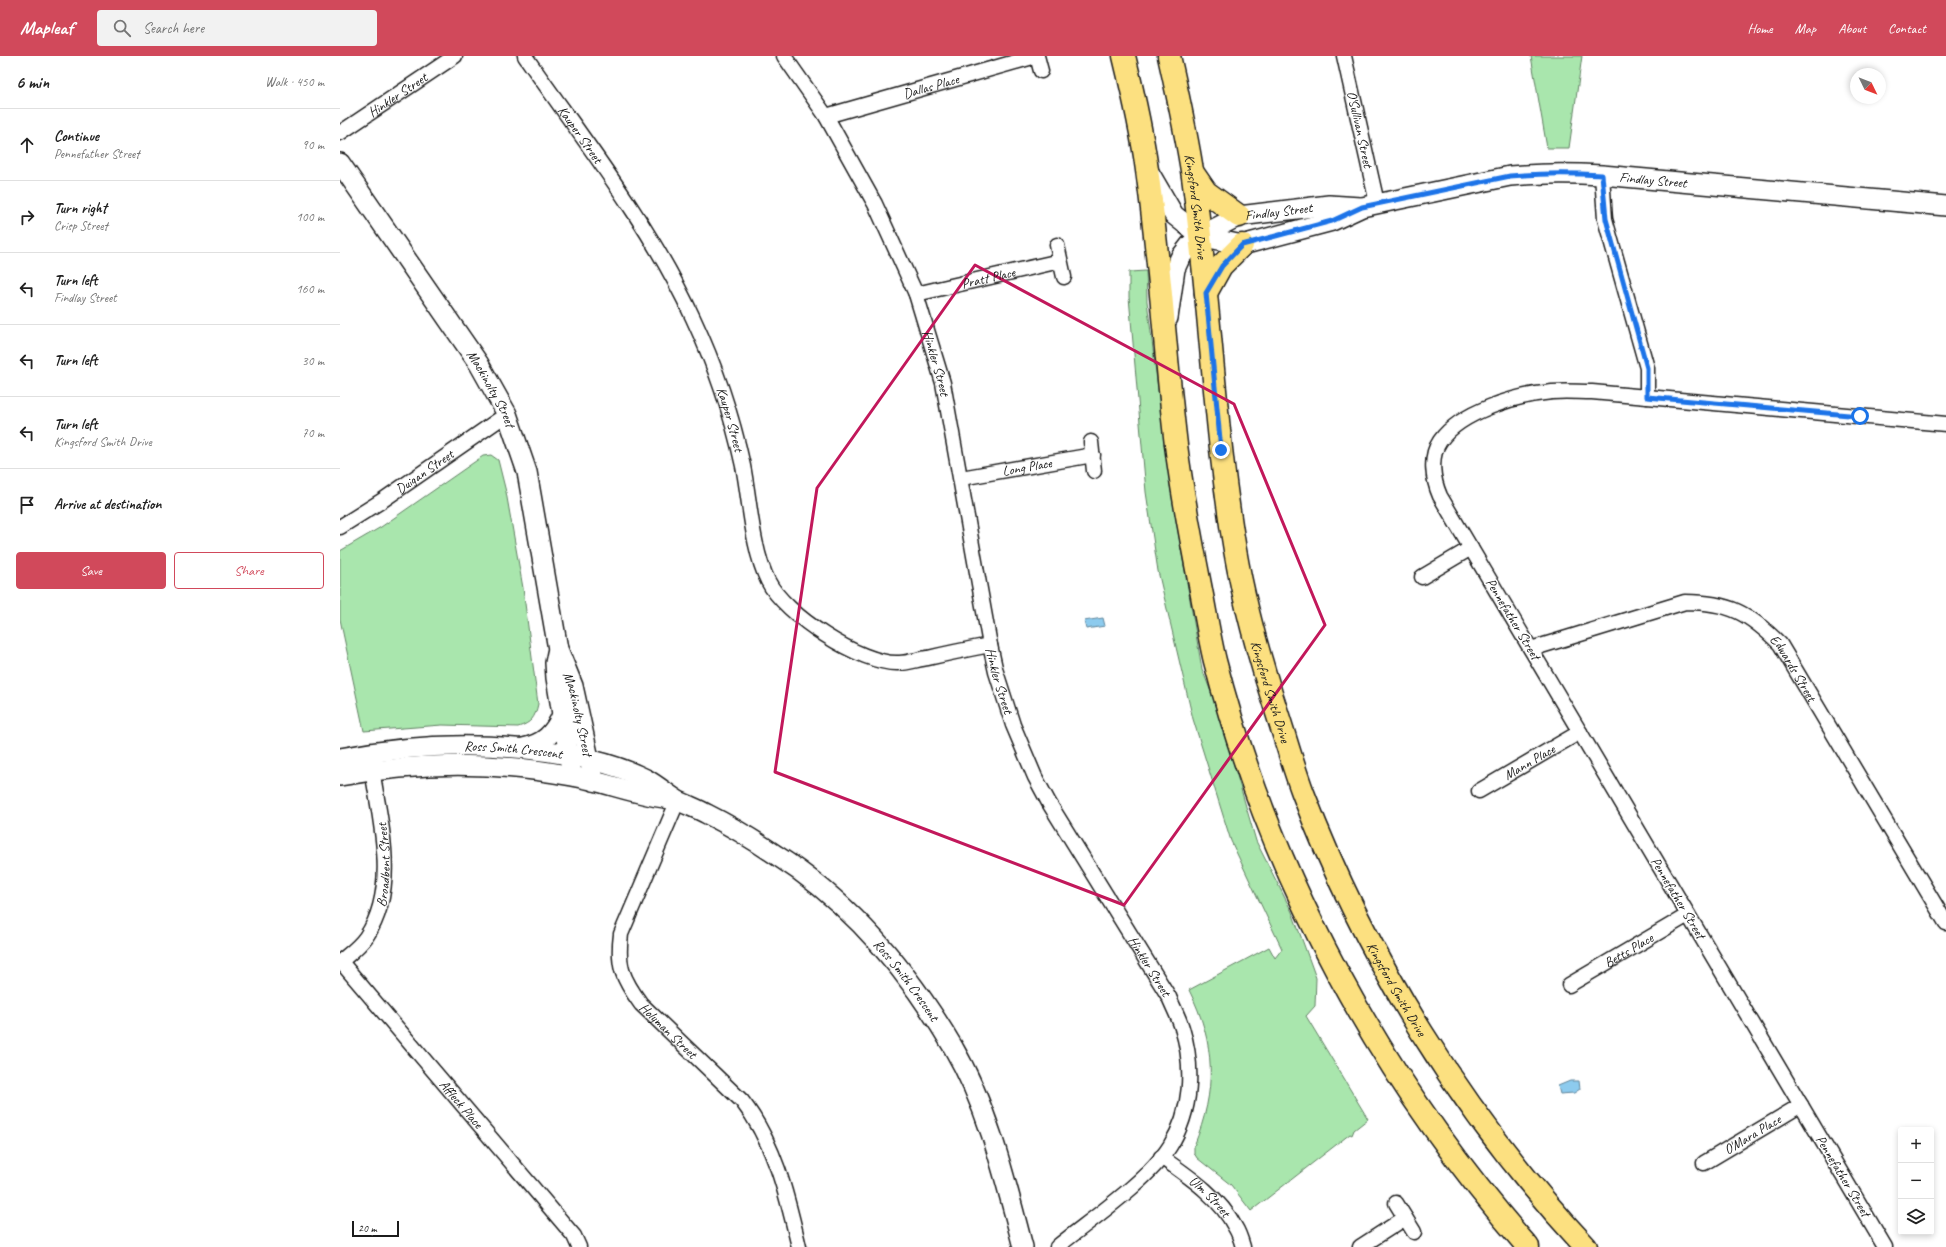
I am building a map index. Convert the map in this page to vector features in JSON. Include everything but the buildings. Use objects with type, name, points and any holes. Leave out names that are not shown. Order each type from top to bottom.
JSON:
[{"type":"main road","points":[[1124,56],[1147,167],[1178,454],[1190,535],[1214,659],[1257,794],[1300,897],[1326,953],[1355,1008],[1424,1116],[1492,1206],[1528,1247]]},
{"type":"main road","name":"Kingsford Smith Drive","points":[[1169,56],[1192,173],[1206,293],[1221,450],[1233,537],[1247,608],[1261,662],[1303,793],[1341,881],[1408,1010],[1459,1089],[1497,1141],[1532,1185],[1586,1247]]},
{"type":"main road","points":[[1192,173],[1206,192],[1239,216]]},
{"type":"main road","points":[[1206,293],[1222,266],[1242,245]]},
{"type":"street","name":"Hinkler Street","points":[[340,133],[455,56]]},
{"type":"street","name":"Kauper Street","points":[[525,56],[632,210],[665,264],[694,320],[727,407],[742,465],[760,561],[768,582],[781,601],[808,624],[858,653],[879,661],[899,663],[990,645]]},
{"type":"street","name":"Hinkler Street","points":[[784,56],[826,116],[875,204],[916,294],[943,383],[990,645],[1013,725],[1049,803],[1168,997],[1182,1028],[1189,1060],[1189,1091],[1183,1120],[1170,1146],[1161,1158],[1137,1183],[1056,1247]]},
{"type":"street","name":"Dallas Place","points":[[826,116],[1036,56],[1041,71]]},
{"type":"street","name":"O'Sullivan Street","points":[[1344,56],[1370,205]]},
{"type":"street","name":"Mackinolty Street","points":[[340,163],[479,364],[508,414],[527,472],[558,649],[573,686],[594,781]]},
{"type":"street","name":"Findlay Street","points":[[1147,167],[1174,215],[1200,236],[1242,245],[1332,221],[1370,205],[1510,176],[1572,173],[1602,175],[1946,206]]},
{"type":"street","points":[[1602,175],[1606,219],[1647,368],[1647,397]]},
{"type":"street","name":"Findlay Street","points":[[1166,336],[1175,269],[1187,249],[1200,236],[1239,216],[1329,205],[1370,205]]},
{"type":"street","points":[[1057,245],[1064,276]]},
{"type":"street","name":"Pratt Place","points":[[916,294],[1060,261]]},
{"type":"street","name":"Pennefather Street","points":[[1885,1247],[1471,548],[1436,487],[1433,468],[1436,450],[1440,442],[1451,428],[1480,412],[1514,399],[1552,392],[1592,392],[1946,424]]},
{"type":"street","name":"Duigan Street","points":[[340,527],[383,500],[508,414]]},
{"type":"street","name":"Long Place","points":[[961,478],[1092,449],[1094,471]]},
{"type":"street","points":[[1422,577],[1471,548]]},
{"type":"street","name":"Edwards Street","points":[[1531,649],[1685,602],[1708,602],[1719,604],[1752,619],[1780,644],[1946,923]]},
{"type":"street","name":"Mackinolty Street","points":[[558,649],[555,663],[556,678],[572,776]]},
{"type":"street","points":[[520,748],[535,746],[550,736],[558,726],[562,715]]},
{"type":"street","name":"Mann Place","points":[[1479,791],[1580,732]]},
{"type":"street","name":"Ross Smith Crescent","points":[[340,776],[370,761],[428,746],[469,745],[520,748],[569,756],[589,760],[646,779],[678,800],[704,812],[778,856],[825,892],[872,937],[919,994],[957,1055],[989,1126],[1023,1247]]},
{"type":"street","name":"Ross Smith Crescent","points":[[340,758],[418,765],[468,764],[520,768],[572,776],[650,797],[678,800]]},
{"type":"street","name":"Broadbent Street","points":[[340,962],[366,936],[379,913],[385,886],[385,858],[370,761]]},
{"type":"street","name":"Holyman Street","points":[[678,800],[621,934],[618,954],[620,965],[627,985],[641,1004],[742,1101],[752,1114],[768,1141],[778,1170],[799,1247]]},
{"type":"street","name":"Betts Place","points":[[1569,985],[1688,915]]},
{"type":"street","name":"Affleck Place","points":[[340,962],[569,1230],[579,1247]]},
{"type":"street","name":"O'Mara Place","points":[[1704,1163],[1801,1105]]},
{"type":"street","name":"Ulm Street","points":[[1161,1158],[1205,1190],[1222,1207],[1235,1227],[1243,1247]]},
{"type":"street","points":[[1396,1203],[1414,1232]]},
{"type":"street","points":[[1360,1247],[1405,1218]]},
{"type":"highlighted area","points":[[975,265],[1234,404],[1325,625],[1124,905],[775,772],[817,488]]},
{"type":"green space","points":[[1531,56],[1582,56],[1569,148],[1547,148]]},
{"type":"green space","points":[[1146,271],[1147,301],[1170,485],[1202,669],[1218,710],[1256,841],[1292,912],[1316,978],[1315,1006],[1306,1016],[1368,1119],[1354,1130],[1352,1135],[1350,1134],[1251,1211],[1231,1185],[1197,1158],[1194,1153],[1194,1146],[1207,1106],[1210,1086],[1210,1067],[1209,1048],[1204,1029],[1198,1010],[1189,990],[1269,947],[1275,958],[1282,949],[1231,841],[1193,719],[1158,571],[1146,492],[1129,297],[1129,272]]},
{"type":"green space","points":[[491,455],[498,460],[506,492],[523,588],[538,704],[534,716],[529,722],[518,727],[442,725],[364,731],[340,619],[340,551],[381,527],[483,456]]},
{"type":"water","points":[[1103,618],[1105,626],[1086,629],[1084,621]]},
{"type":"water","points":[[1570,1081],[1579,1081],[1580,1089],[1574,1093],[1560,1094],[1558,1086]]},
{"type":"route","points":[[1221,450],[1206,293],[1222,266],[1232,253],[1242,245],[1332,221],[1362,207],[1377,203],[1510,176],[1530,174],[1572,173],[1602,175],[1606,219],[1647,368],[1647,397],[1860,416]]}]
